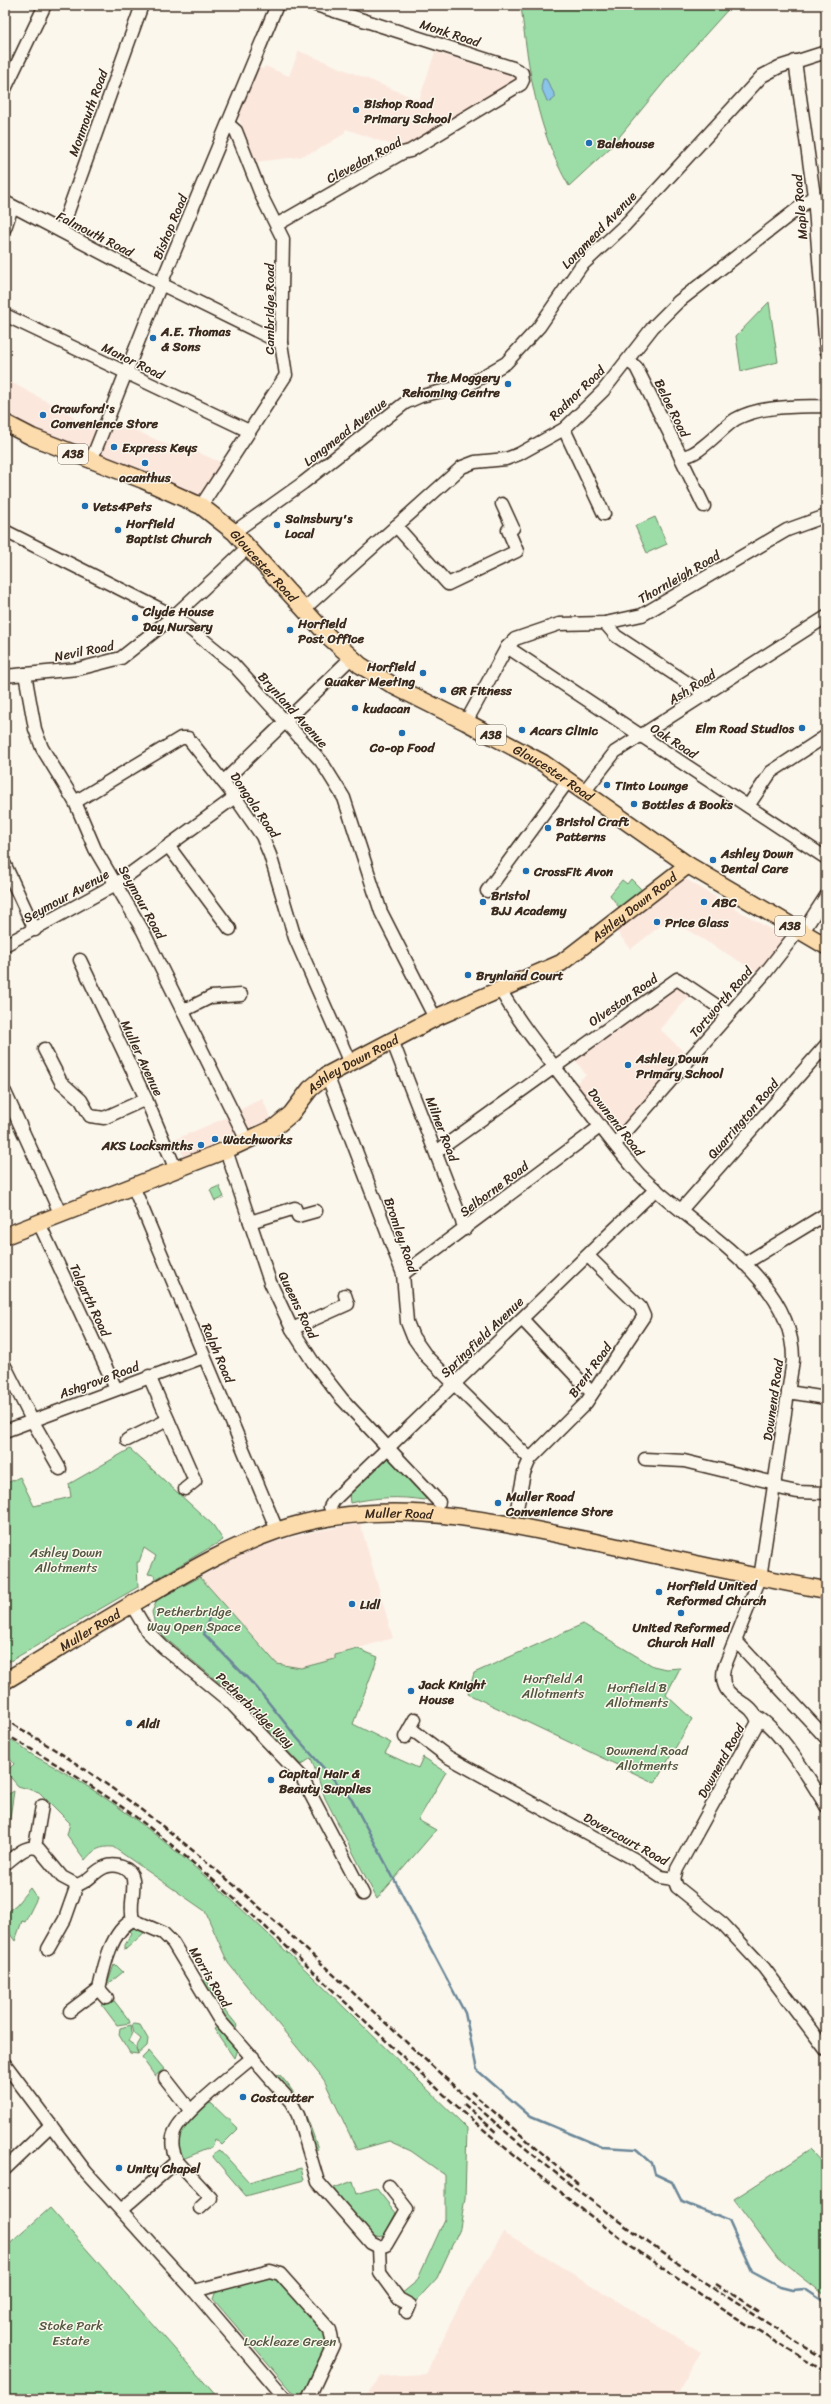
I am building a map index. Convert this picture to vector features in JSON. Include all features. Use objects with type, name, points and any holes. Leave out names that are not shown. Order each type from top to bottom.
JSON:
[{"type":"main road","name":"Gloucester Road","points":[[5,423],[32,437],[149,483],[201,506],[234,532],[247,548],[351,658],[394,686],[544,763],[688,865],[826,946]]},
{"type":"main road","name":"Ashley Down Road","points":[[5,1236],[226,1150],[279,1124],[291,1114],[310,1089],[327,1075],[435,1018],[502,991],[562,963],[688,865]]},
{"type":"main road","name":"Muller Road","points":[[5,1681],[131,1604],[206,1561],[277,1530],[345,1514],[400,1511],[515,1517],[760,1578],[826,1590]]},
{"type":"street","points":[[5,89],[45,5]]},
{"type":"street","name":"Monmouth Road","points":[[61,231],[142,5]]},
{"type":"street","name":"Bishop Road","points":[[91,461],[161,284],[277,5]]},
{"type":"street","name":"Monk Road","points":[[316,5],[513,68],[522,73],[524,80]]},
{"type":"street","name":"Longmead Avenue","points":[[234,532],[303,483],[405,403],[422,396],[468,385],[506,363],[539,327],[581,266],[625,225],[750,89],[771,70],[826,52]]},
{"type":"street","name":"Maple Road","points":[[795,61],[814,196],[826,350]]},
{"type":"street","name":"Clevedon Road","points":[[278,224],[402,153],[410,151],[521,84],[524,80]]},
{"type":"street","name":"Cambridge Road","points":[[201,506],[286,375],[281,343],[283,239],[278,224],[262,197],[236,131],[228,124]]},
{"type":"street","name":"Radnor Road","points":[[304,609],[462,467],[475,462],[506,459],[564,429],[603,391],[628,361],[653,327],[678,302],[814,196]]},
{"type":"street","points":[[5,228],[9,204]]},
{"type":"street","name":"Falmouth Road","points":[[9,204],[161,284],[281,343]]},
{"type":"street","name":"Manor Road","points":[[5,315],[249,432]]},
{"type":"street","name":"Beloe Road","points":[[628,361],[640,374],[681,456],[691,455],[735,419],[784,407],[826,406]]},
{"type":"street","points":[[564,429],[604,514]]},
{"type":"street","points":[[678,452],[704,506]]},
{"type":"street","points":[[396,526],[448,584],[517,551],[508,530],[513,528],[502,504]]},
{"type":"street","name":"Thornleigh Road","points":[[466,722],[507,647],[515,639],[559,624],[605,623],[642,615],[653,610],[787,530],[826,516]]},
{"type":"street","name":"Brynland Avenue","points":[[5,531],[174,616],[232,663],[321,761],[344,798],[381,912],[435,1018]]},
{"type":"street","name":"Nevil Road","points":[[5,676],[78,669],[121,658],[174,616],[247,548]]},
{"type":"street","name":"Ash Road","points":[[584,792],[609,758],[641,735],[706,695],[826,617]]},
{"type":"street","points":[[605,623],[616,636],[706,695]]},
{"type":"street","name":"Oak Road","points":[[507,647],[826,858]]},
{"type":"street","points":[[223,782],[351,658]]},
{"type":"street","name":"Seymour Road","points":[[25,674],[35,729],[42,748],[75,802],[95,849],[143,931],[247,1141]]},
{"type":"street","points":[[748,806],[770,772],[826,736]]},
{"type":"street","name":"Dongola Road","points":[[75,802],[185,737],[188,738],[235,797],[262,836],[270,854],[295,938],[350,1062]]},
{"type":"street","points":[[487,891],[568,781]]},
{"type":"street","name":"Seymour Avenue","points":[[5,945],[35,930],[116,884],[170,847],[235,797]]},
{"type":"street","points":[[170,847],[230,929]]},
{"type":"street","points":[[5,865],[35,930]]},
{"type":"street","name":"Tortworth Road","points":[[616,1144],[800,932],[826,896]]},
{"type":"street","name":"Muller Avenue","points":[[80,960],[146,1100],[176,1170]]},
{"type":"street","name":"Olveston Road","points":[[554,1066],[676,979],[729,1014]]},
{"type":"street","name":"Downend Road","points":[[502,991],[526,1030],[640,1175],[744,1264],[777,1302],[791,1333],[793,1360],[760,1578],[724,1668],[723,1685],[756,1716],[757,1726],[677,1869],[674,1879]]},
{"type":"street","points":[[183,1012],[211,997],[241,995]]},
{"type":"street","name":"Milner Road","points":[[392,1040],[465,1229]]},
{"type":"street","name":"Quarrington Road","points":[[681,1210],[826,1046]]},
{"type":"street","points":[[44,1049],[61,1082],[81,1100],[90,1116],[104,1118],[146,1100]]},
{"type":"street","points":[[436,1152],[554,1066]]},
{"type":"street","name":"Bromley Road","points":[[327,1075],[403,1274],[407,1322],[413,1337],[427,1357],[530,1459]]},
{"type":"street","points":[[5,1092],[61,1215]]},
{"type":"street","name":"Selborne Road","points":[[403,1274],[601,1126]]},
{"type":"street","name":"Queens Road","points":[[226,1150],[270,1282],[292,1329],[313,1362],[342,1399],[439,1502]]},
{"type":"street","name":"Ralph Road","points":[[133,1186],[277,1530]]},
{"type":"street","name":"Springfield Avenue","points":[[330,1507],[334,1500],[388,1447],[656,1189]]},
{"type":"street","points":[[250,1222],[295,1208],[298,1216],[316,1211]]},
{"type":"street","points":[[744,1264],[826,1214]]},
{"type":"street","name":"Talgarth Road","points":[[39,1224],[116,1389]]},
{"type":"street","name":"Brent Road","points":[[515,1517],[524,1473],[530,1459],[592,1393],[644,1314],[588,1256]]},
{"type":"street","points":[[292,1329],[348,1304],[345,1295]]},
{"type":"street","points":[[522,1319],[592,1393]]},
{"type":"street","name":"Ashgrove Road","points":[[5,1431],[149,1376],[204,1357]]},
{"type":"street","points":[[5,1366],[32,1420],[60,1469]]},
{"type":"street","points":[[149,1376],[195,1481],[185,1489]]},
{"type":"street","points":[[788,1392],[826,1398]]},
{"type":"street","points":[[127,1440],[168,1420]]},
{"type":"street","points":[[644,1459],[684,1461],[797,1492],[826,1493]]},
{"type":"street","name":"Petherbridge Way","points":[[131,1604],[147,1631],[162,1647],[230,1702],[301,1776],[363,1894]]},
{"type":"street","points":[[736,1641],[826,1738]]},
{"type":"street","points":[[756,1716],[771,1727],[808,1777],[826,1806]]},
{"type":"street","name":"Dovercourt Road","points":[[410,1728],[448,1757],[634,1858],[661,1877],[674,1879],[677,1887],[723,1924],[764,1968],[826,2050]]},
{"type":"street","points":[[35,1847],[42,1806]]},
{"type":"street","points":[[5,1864],[28,1848],[35,1847],[39,1849],[62,1877],[77,1885]]},
{"type":"street","points":[[48,1949],[65,1919],[77,1885],[91,1879],[103,1868],[111,1865],[120,1866],[129,1871],[133,1879],[130,1909],[133,1920],[124,1925],[119,1933],[103,1973],[103,1993],[70,2010]]},
{"type":"street","name":"Morris Road","points":[[133,1920],[163,1933],[173,1943],[220,2021],[253,2057],[295,2108],[318,2182],[371,2243],[379,2247]]},
{"type":"street","points":[[200,2208],[211,2198],[177,2161],[173,2148],[172,2136],[177,2126],[190,2110],[253,2057]]},
{"type":"street","points":[[5,2064],[86,2172],[194,2291],[286,2399]]},
{"type":"street","points":[[165,2078],[190,2110]]},
{"type":"street","points":[[5,2169],[50,2125]]},
{"type":"street","points":[[121,2210],[177,2161]]},
{"type":"street","points":[[388,2186],[406,2208],[386,2245],[379,2247],[380,2273],[398,2300],[410,2305],[407,2312]]},
{"type":"street","points":[[194,2291],[270,2271],[280,2274],[330,2330],[333,2345],[308,2399]]},
{"type":"shaded area","name":"Bishop Road Primary School","points":[[299,51],[419,100],[435,52],[520,78],[410,148],[402,144],[397,147],[346,129],[344,134],[316,151],[299,157],[255,162],[238,116],[258,67],[263,69],[265,66],[289,76]]},
{"type":"shaded area","points":[[5,379],[72,415],[76,423],[107,434],[116,422],[175,448],[185,447],[225,464],[200,500],[5,418]]},
{"type":"shaded area","points":[[684,878],[785,938],[759,973],[669,919],[631,949],[616,931]]},
{"type":"shaded area","name":"Ashley Down Primary School","points":[[677,986],[690,995],[660,1029],[686,1054],[616,1135],[576,1083],[586,1075],[576,1061]]},
{"type":"shaded area","points":[[262,1098],[273,1123],[185,1160],[176,1139],[225,1118]]},
{"type":"shaded area","points":[[360,1523],[393,1638],[335,1655],[335,1659],[301,1668],[277,1664],[200,1577],[238,1556],[271,1543],[308,1533]]},
{"type":"shaded area","points":[[504,2232],[701,2352],[674,2399],[363,2399],[381,2376],[426,2374],[459,2305]]},
{"type":"green space","points":[[521,5],[732,5],[678,65],[611,147],[569,186],[558,165],[542,121],[531,75]]},
{"type":"green space","points":[[769,302],[778,362],[741,371],[736,336]]},
{"type":"green space","points":[[655,517],[667,544],[647,553],[635,526]]},
{"type":"green space","points":[[631,879],[644,892],[621,910],[610,895],[622,880],[627,884]]},
{"type":"green space","points":[[219,1186],[224,1197],[215,1201],[210,1190]]},
{"type":"green space","name":"Ashley Down Allotments","points":[[130,1449],[213,1525],[223,1540],[156,1579],[154,1575],[148,1574],[156,1556],[144,1548],[139,1562],[137,1562],[138,1587],[5,1664],[5,1484],[20,1477],[34,1506],[71,1497],[69,1484]]},
{"type":"green space","points":[[388,1458],[428,1496],[425,1500],[387,1498],[369,1499],[350,1503],[349,1494]]},
{"type":"green space","name":"Petherbridge Way Open Space","points":[[200,1577],[277,1664],[301,1668],[335,1659],[335,1655],[358,1649],[378,1657],[353,1724],[391,1743],[385,1753],[418,1768],[423,1757],[446,1772],[418,1820],[436,1830],[377,1899],[325,1798],[311,1758],[301,1765],[239,1699],[165,1638],[155,1625],[152,1612],[157,1600]]},
{"type":"green space","points":[[583,1624],[653,1666],[666,1669],[680,1668],[666,1695],[692,1719],[655,1783],[468,1694],[474,1673]]},
{"type":"green space","points":[[5,1737],[34,1756],[70,1776],[130,1815],[186,1859],[291,1956],[467,2128],[465,2198],[460,2228],[437,2278],[415,2302],[400,2295],[417,2281],[445,2219],[445,2175],[411,2151],[389,2141],[357,2150],[324,2080],[228,1963],[205,1911],[113,1847],[97,1849],[85,1860],[67,1835],[70,1823],[39,1792],[18,1786],[6,1772],[14,1764],[5,1752]]},
{"type":"green space","points":[[14,1791],[9,1824],[5,1827],[5,1796]]},
{"type":"green space","points":[[30,1888],[37,1898],[25,1922],[22,1921],[15,1941],[5,1927],[5,1913],[16,1905]]},
{"type":"green space","points":[[135,1926],[146,1931],[125,1950],[125,1945],[132,1933],[128,1929]]},
{"type":"green space","points":[[115,1964],[123,1972],[107,1985],[114,1965]]},
{"type":"green space","points":[[206,1979],[224,2009],[237,2025],[235,2030],[220,2012],[203,1983]]},
{"type":"green space","points":[[112,1998],[130,2023],[117,2025],[102,2005]]},
{"type":"green space","points":[[131,2025],[132,2033],[128,2041],[135,2046],[138,2054],[130,2053],[119,2035],[120,2028]]},
{"type":"green space","points":[[132,2025],[140,2025],[148,2039],[147,2046],[138,2054],[137,2046],[141,2039],[134,2033]]},
{"type":"green space","points":[[218,2027],[238,2046],[234,2058],[214,2029]]},
{"type":"green space","points":[[149,2051],[164,2069],[155,2076],[142,2058]]},
{"type":"green space","points":[[275,2074],[280,2075],[293,2092],[307,2119],[318,2149],[314,2150],[293,2095]]},
{"type":"green space","points":[[207,2102],[212,2104],[238,2129],[222,2145],[215,2139],[212,2147],[180,2160],[178,2150],[179,2133],[187,2121]]},
{"type":"green space","points":[[220,2150],[249,2182],[301,2168],[304,2180],[246,2196],[213,2157],[214,2153]]},
{"type":"green space","points":[[810,2150],[826,2167],[826,2296],[778,2258],[734,2199]]},
{"type":"green space","points":[[353,2181],[357,2194],[376,2188],[396,2213],[384,2236],[373,2237],[338,2200],[334,2188]]},
{"type":"green space","name":"Stoke Park Estate","points":[[50,2208],[219,2399],[5,2399],[5,2248]]},
{"type":"green space","name":"Lockleaze Green","points":[[273,2276],[325,2334],[327,2344],[304,2394],[299,2397],[297,2397],[213,2299],[216,2291]]},
{"type":"water","points":[[543,79],[546,79],[556,97],[550,102],[547,101],[541,87]]},
{"type":"waterway","points":[[209,1618],[204,1634],[257,1688],[297,1738],[352,1800],[465,2013],[477,2070],[531,2117],[602,2147],[636,2149],[652,2163],[655,2174],[672,2182],[682,2202],[729,2221],[752,2272],[780,2287],[792,2290],[805,2289],[826,2303]]},
{"type":"railway","points":[[5,1720],[74,1762],[141,1809],[204,1860],[266,1913],[445,2078],[544,2164],[622,2223],[702,2280],[826,2360]]},
{"type":"railway","points":[[5,1734],[63,1768],[118,1804],[196,1865],[237,1901],[436,2087],[476,2123],[559,2192],[645,2256],[690,2287],[780,2345],[826,2372]]},
{"type":"railway","points":[[471,2092],[578,2184]]},
{"type":"railway","points":[[464,2104],[497,2133]]},
{"type":"railway","points":[[716,2284],[760,2312]]},
{"type":"place","name":"Bishop Road Primary School","points":[[356,110]]},
{"type":"place","name":"Balehouse","points":[[589,143]]},
{"type":"place","name":"A.E. Thomas & Sons","points":[[153,338]]},
{"type":"place","name":"The Moggery Rehoming Centre","points":[[508,384]]},
{"type":"place","name":"Crawford's Convenience Store","points":[[43,415]]},
{"type":"place","name":"Express Keys","points":[[114,447]]},
{"type":"place","name":"acanthus","points":[[145,463]]},
{"type":"place","name":"Vets4Pets","points":[[85,506]]},
{"type":"place","name":"Sainsbury's Local","points":[[277,525]]},
{"type":"place","name":"Horfield Baptist Church","points":[[118,530]]},
{"type":"place","name":"Clyde House Day Nursery","points":[[135,618]]},
{"type":"place","name":"Horfield Post Office","points":[[290,630]]},
{"type":"place","name":"Horfield Quaker Meeting","points":[[423,673]]},
{"type":"place","name":"GR Fitness","points":[[443,690]]},
{"type":"place","name":"kudacan","points":[[355,708]]},
{"type":"place","name":"Elm Road Studios","points":[[802,728]]},
{"type":"place","name":"Acars Clinic","points":[[522,730]]},
{"type":"place","name":"Co-op Food","points":[[402,733]]},
{"type":"place","name":"Tinto Lounge","points":[[607,785]]},
{"type":"place","name":"Bottles & Books","points":[[634,804]]},
{"type":"place","name":"Bristol Craft Patterns","points":[[548,828]]},
{"type":"place","name":"Ashley Down Dental Care","points":[[713,860]]},
{"type":"place","name":"CrossFit Avon","points":[[526,871]]},
{"type":"place","name":"Bristol BJJ Academy","points":[[483,902]]},
{"type":"place","name":"ABC","points":[[704,902]]},
{"type":"place","name":"Price Glass","points":[[657,922]]},
{"type":"place","name":"Brynland Court","points":[[468,975]]},
{"type":"place","name":"Ashley Down Primary School","points":[[628,1065]]},
{"type":"place","name":"Watchworks","points":[[215,1139]]},
{"type":"place","name":"AKS Locksmiths","points":[[201,1145]]},
{"type":"place","name":"Muller Road Convenience Store","points":[[498,1503]]},
{"type":"place","name":"Horfield United Reformed Church","points":[[659,1592]]},
{"type":"place","name":"Lidl","points":[[352,1604]]},
{"type":"place","name":"United Reformed Church Hall","points":[[681,1613]]},
{"type":"place","name":"Jack Knight House","points":[[411,1691]]},
{"type":"place","name":"Aldi","points":[[129,1723]]},
{"type":"place","name":"Capital Hair & Beauty Supplies","points":[[271,1780]]},
{"type":"place","name":"Costcutter","points":[[243,2097]]},
{"type":"place","name":"Unity Chapel","points":[[119,2168]]},
{"type":"park label","name":"Horfield A Allotments","points":[[553,1686]]},
{"type":"park label","name":"Horfield B Allotments","points":[[637,1694]]},
{"type":"park label","name":"Downend Road Allotments","points":[[647,1758]]}]
